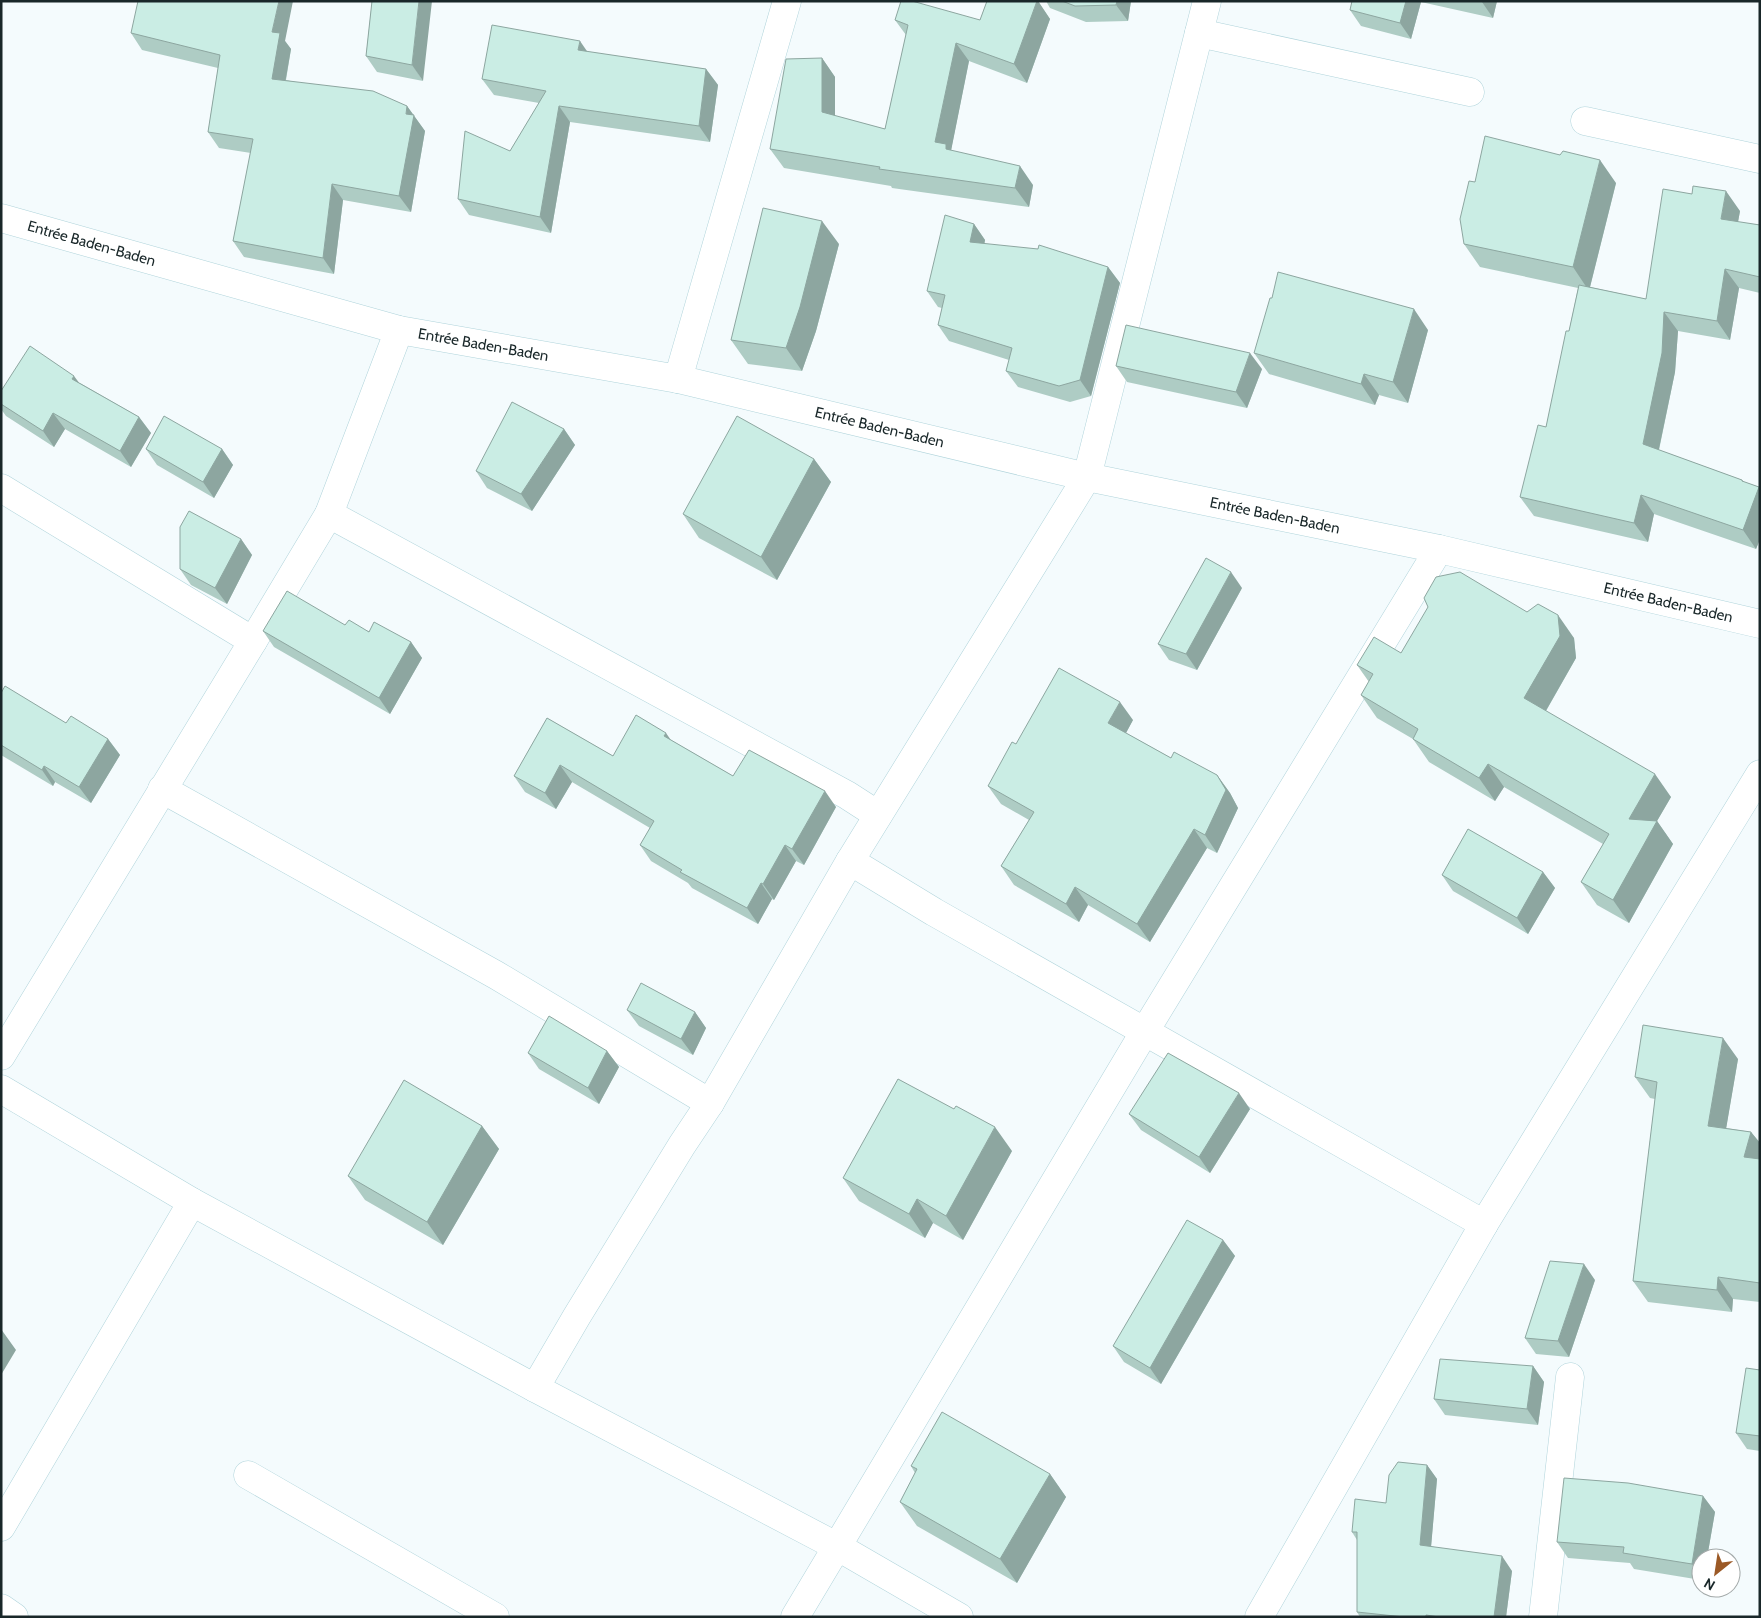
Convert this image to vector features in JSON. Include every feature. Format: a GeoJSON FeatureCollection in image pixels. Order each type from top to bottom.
{"type":"FeatureCollection","features":[{"type":"Feature","properties":{"kind":"street"},"geometry":{"type":"LineString","coordinates":[[678,379],[787,1]]}},
{"type":"Feature","properties":{"kind":"street"},"geometry":{"type":"LineString","coordinates":[[535,1388],[652,1194],[710,1103],[850,860],[1087,477],[1208,1]]}},
{"type":"Feature","properties":{"kind":"street"},"geometry":{"type":"LineString","coordinates":[[1199,33],[1470,92]]}},
{"type":"Feature","properties":{"kind":"street"},"geometry":{"type":"LineString","coordinates":[[1585,122],[1760,160]]}},
{"type":"Feature","properties":{"kind":"street","name":"Entrée Baden-Baden"},"geometry":{"type":"LineString","coordinates":[[1,218],[398,330],[678,379],[1087,477],[1439,549],[1760,624]]}},
{"type":"Feature","properties":{"kind":"street"},"geometry":{"type":"LineString","coordinates":[[1,1056],[329,514],[398,330]]}},
{"type":"Feature","properties":{"kind":"street"},"geometry":{"type":"LineString","coordinates":[[1,488],[253,642]]}},
{"type":"Feature","properties":{"kind":"street"},"geometry":{"type":"LineString","coordinates":[[329,514],[847,795],[878,815]]}},
{"type":"Feature","properties":{"kind":"street"},"geometry":{"type":"LineString","coordinates":[[795,1617],[1145,1031],[1439,549]]}},
{"type":"Feature","properties":{"kind":"street"},"geometry":{"type":"LineString","coordinates":[[1259,1617],[1484,1224],[1760,774]]}},
{"type":"Feature","properties":{"kind":"street"},"geometry":{"type":"LineString","coordinates":[[162,789],[496,975],[710,1103]]}},
{"type":"Feature","properties":{"kind":"street"},"geometry":{"type":"LineString","coordinates":[[850,860],[934,912],[1484,1224]]}},
{"type":"Feature","properties":{"kind":"street"},"geometry":{"type":"LineString","coordinates":[[1,1089],[192,1202],[535,1388],[838,1547],[959,1617]]}},
{"type":"Feature","properties":{"kind":"street"},"geometry":{"type":"LineString","coordinates":[[1,1527],[192,1202]]}},
{"type":"Feature","properties":{"kind":"street"},"geometry":{"type":"LineString","coordinates":[[1543,1617],[1570,1377]]}},
{"type":"Feature","properties":{"kind":"street"},"geometry":{"type":"LineString","coordinates":[[248,1475],[495,1617]]}},
{"type":"Feature","properties":{"kind":"street"},"geometry":{"type":"LineString","coordinates":[[1,1608],[14,1617]]}},
{"type":"Feature","properties":{"kind":"building"},"geometry":{"type":"Polygon","coordinates":[[[138,1],[279,1],[272,32],[280,33],[272,79],[373,91],[407,106],[406,114],[414,115],[399,196],[332,184],[323,258],[233,241],[253,139],[208,132],[220,55],[131,33],[138,1]]]}},
{"type":"Feature","properties":{"kind":"building"},"geometry":{"type":"Polygon","coordinates":[[[372,1],[419,1],[412,65],[366,56],[372,1]]]}},
{"type":"Feature","properties":{"kind":"building"},"geometry":{"type":"Polygon","coordinates":[[[901,1],[912,1],[980,20],[987,1],[1037,1],[1014,64],[956,43],[935,142],[946,144],[946,149],[1020,166],[1015,188],[879,169],[880,167],[770,149],[786,59],[822,58],[822,112],[885,129],[908,25],[895,20],[901,1]]]}},
{"type":"Feature","properties":{"kind":"building"},"geometry":{"type":"Polygon","coordinates":[[[1062,1],[1117,1],[1116,5],[1075,6],[1062,1]]]}},
{"type":"Feature","properties":{"kind":"building"},"geometry":{"type":"Polygon","coordinates":[[[1352,1],[1406,1],[1400,23],[1350,10],[1352,1]]]}},
{"type":"Feature","properties":{"kind":"building"},"geometry":{"type":"Polygon","coordinates":[[[492,25],[580,41],[578,50],[706,69],[699,126],[559,106],[540,217],[458,199],[465,131],[510,151],[546,91],[482,79],[492,25]]]}},
{"type":"Feature","properties":{"kind":"building"},"geometry":{"type":"Polygon","coordinates":[[[1485,136],[1560,155],[1563,151],[1600,160],[1573,267],[1464,244],[1460,219],[1469,181],[1475,182],[1485,136]]]}},
{"type":"Feature","properties":{"kind":"building"},"geometry":{"type":"Polygon","coordinates":[[[1693,186],[1726,191],[1721,219],[1760,225],[1760,277],[1725,269],[1717,321],[1664,312],[1662,353],[1643,444],[1759,487],[1743,530],[1641,495],[1634,523],[1520,497],[1538,425],[1546,427],[1566,331],[1569,331],[1579,285],[1646,299],[1663,189],[1692,194],[1693,186]]]}},
{"type":"Feature","properties":{"kind":"building"},"geometry":{"type":"Polygon","coordinates":[[[763,208],[822,221],[800,307],[786,348],[731,340],[763,208]]]}},
{"type":"Feature","properties":{"kind":"building"},"geometry":{"type":"Polygon","coordinates":[[[945,215],[974,224],[970,242],[1038,249],[1039,245],[1108,267],[1080,380],[1059,386],[1006,371],[1012,348],[938,325],[945,295],[927,291],[945,215]]]}},
{"type":"Feature","properties":{"kind":"building"},"geometry":{"type":"Polygon","coordinates":[[[1278,272],[1414,309],[1393,382],[1364,374],[1361,384],[1254,353],[1270,298],[1272,298],[1278,272]]]}},
{"type":"Feature","properties":{"kind":"building"},"geometry":{"type":"Polygon","coordinates":[[[1126,325],[1250,353],[1236,392],[1116,366],[1126,325]]]}},
{"type":"Feature","properties":{"kind":"building"},"geometry":{"type":"Polygon","coordinates":[[[30,346],[74,376],[72,379],[139,417],[120,451],[53,413],[43,431],[1,404],[1,391],[30,346]]]}},
{"type":"Feature","properties":{"kind":"building"},"geometry":{"type":"Polygon","coordinates":[[[512,402],[564,429],[521,494],[476,471],[512,402]]]}},
{"type":"Feature","properties":{"kind":"building"},"geometry":{"type":"Polygon","coordinates":[[[164,416],[222,449],[203,482],[146,449],[164,416]]]}},
{"type":"Feature","properties":{"kind":"building"},"geometry":{"type":"Polygon","coordinates":[[[737,416],[814,459],[761,557],[683,514],[737,416]]]}},
{"type":"Feature","properties":{"kind":"building"},"geometry":{"type":"Polygon","coordinates":[[[189,511],[241,539],[215,588],[180,569],[180,527],[189,511]]]}},
{"type":"Feature","properties":{"kind":"building"},"geometry":{"type":"Polygon","coordinates":[[[1206,558],[1231,572],[1186,654],[1158,644],[1206,558]]]}},
{"type":"Feature","properties":{"kind":"building"},"geometry":{"type":"Polygon","coordinates":[[[1460,572],[1527,612],[1538,604],[1558,615],[1560,636],[1524,698],[1655,774],[1629,819],[1657,821],[1613,900],[1581,882],[1609,834],[1488,764],[1479,778],[1413,739],[1418,729],[1361,695],[1373,674],[1357,665],[1374,637],[1401,653],[1428,607],[1424,598],[1436,577],[1460,572]]]}},
{"type":"Feature","properties":{"kind":"building"},"geometry":{"type":"Polygon","coordinates":[[[287,591],[345,625],[349,620],[369,632],[374,622],[411,642],[379,698],[263,631],[287,591]]]}},
{"type":"Feature","properties":{"kind":"building"},"geometry":{"type":"Polygon","coordinates":[[[1059,668],[1120,702],[1108,723],[1171,758],[1174,752],[1217,775],[1226,790],[1205,835],[1194,829],[1137,924],[1075,887],[1066,904],[1001,866],[1034,812],[988,786],[1012,742],[1016,744],[1059,668]]]}},
{"type":"Feature","properties":{"kind":"building"},"geometry":{"type":"Polygon","coordinates":[[[5,686],[66,723],[71,716],[108,739],[79,787],[44,766],[42,770],[1,745],[1,693],[5,686]]]}},
{"type":"Feature","properties":{"kind":"building"},"geometry":{"type":"Polygon","coordinates":[[[636,715],[666,733],[664,736],[733,776],[749,750],[825,791],[792,849],[785,845],[747,908],[680,872],[682,870],[640,845],[654,821],[560,765],[545,793],[514,776],[547,718],[613,756],[636,715]]]}},
{"type":"Feature","properties":{"kind":"building"},"geometry":{"type":"Polygon","coordinates":[[[1468,829],[1543,872],[1517,918],[1442,875],[1468,829]]]}},
{"type":"Feature","properties":{"kind":"building"},"geometry":{"type":"Polygon","coordinates":[[[641,983],[695,1012],[681,1039],[627,1010],[641,983]]]}},
{"type":"Feature","properties":{"kind":"building"},"geometry":{"type":"Polygon","coordinates":[[[549,1016],[607,1051],[588,1088],[528,1053],[549,1016]]]}},
{"type":"Feature","properties":{"kind":"building"},"geometry":{"type":"Polygon","coordinates":[[[1643,1025],[1723,1038],[1708,1126],[1751,1132],[1744,1157],[1760,1159],[1760,1283],[1718,1277],[1717,1290],[1633,1281],[1657,1082],[1635,1077],[1643,1025]]]}},
{"type":"Feature","properties":{"kind":"building"},"geometry":{"type":"Polygon","coordinates":[[[1168,1053],[1239,1093],[1199,1157],[1129,1114],[1168,1053]]]}},
{"type":"Feature","properties":{"kind":"building"},"geometry":{"type":"Polygon","coordinates":[[[898,1079],[954,1109],[956,1106],[995,1127],[946,1216],[917,1199],[909,1214],[843,1178],[898,1079]]]}},
{"type":"Feature","properties":{"kind":"building"},"geometry":{"type":"Polygon","coordinates":[[[404,1080],[482,1126],[427,1222],[348,1176],[404,1080]]]}},
{"type":"Feature","properties":{"kind":"building"},"geometry":{"type":"Polygon","coordinates":[[[1187,1220],[1223,1240],[1150,1368],[1113,1346],[1187,1220]]]}},
{"type":"Feature","properties":{"kind":"building"},"geometry":{"type":"Polygon","coordinates":[[[1550,1261],[1584,1264],[1558,1341],[1525,1338],[1550,1261]]]}},
{"type":"Feature","properties":{"kind":"building"},"geometry":{"type":"Polygon","coordinates":[[[1440,1359],[1533,1366],[1527,1409],[1434,1399],[1440,1359]]]}},
{"type":"Feature","properties":{"kind":"building"},"geometry":{"type":"Polygon","coordinates":[[[1746,1368],[1760,1370],[1760,1436],[1736,1433],[1746,1368]]]}},
{"type":"Feature","properties":{"kind":"building"},"geometry":{"type":"Polygon","coordinates":[[[942,1412],[1050,1474],[1000,1559],[900,1502],[917,1469],[911,1466],[942,1412]]]}},
{"type":"Feature","properties":{"kind":"building"},"geometry":{"type":"Polygon","coordinates":[[[1398,1462],[1427,1465],[1420,1545],[1502,1556],[1494,1617],[1439,1617],[1426,1615],[1426,1617],[1404,1617],[1357,1612],[1357,1532],[1352,1532],[1355,1499],[1386,1503],[1389,1475],[1398,1462]]]}},
{"type":"Feature","properties":{"kind":"building"},"geometry":{"type":"Polygon","coordinates":[[[1564,1478],[1628,1483],[1703,1496],[1695,1548],[1691,1548],[1691,1564],[1623,1553],[1624,1547],[1557,1542],[1564,1478]]]}}]}
